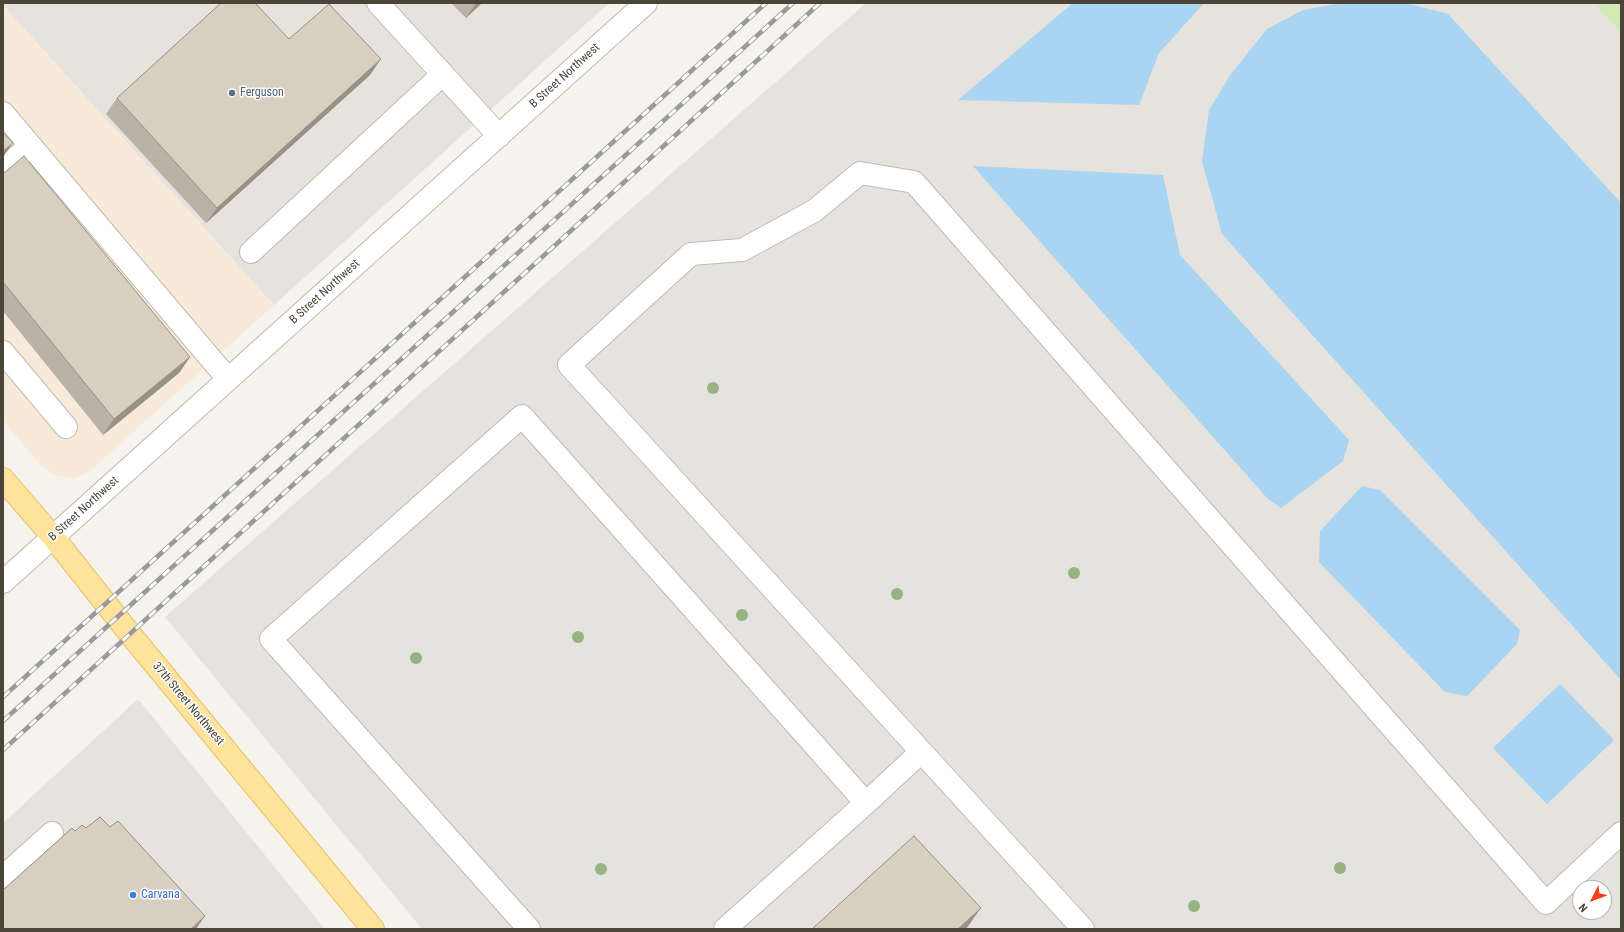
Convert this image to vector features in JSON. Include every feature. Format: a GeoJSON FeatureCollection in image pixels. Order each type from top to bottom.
{"type":"FeatureCollection","features":[{"type":"Feature","properties":{"kind":"main road","name":"37th Street Northwest"},"geometry":{"type":"LineString","coordinates":[[3,479],[53,537],[130,634],[373,929]]}},
{"type":"Feature","properties":{"kind":"street"},"geometry":{"type":"LineString","coordinates":[[378,3],[499,136]]}},
{"type":"Feature","properties":{"kind":"street","name":"B Street Northwest"},"geometry":{"type":"LineString","coordinates":[[3,582],[646,3]]}},
{"type":"Feature","properties":{"kind":"street"},"geometry":{"type":"LineString","coordinates":[[251,252],[443,74]]}},
{"type":"Feature","properties":{"kind":"street"},"geometry":{"type":"LineString","coordinates":[[3,113],[228,379]]}},
{"type":"Feature","properties":{"kind":"street"},"geometry":{"type":"LineString","coordinates":[[3,168],[31,146]]}},
{"type":"Feature","properties":{"kind":"street"},"geometry":{"type":"LineString","coordinates":[[1083,929],[569,365],[692,254],[742,250],[814,211],[860,173],[914,182],[1546,903],[1621,833]]}},
{"type":"Feature","properties":{"kind":"street"},"geometry":{"type":"LineString","coordinates":[[3,352],[66,427]]}},
{"type":"Feature","properties":{"kind":"street"},"geometry":{"type":"LineString","coordinates":[[529,929],[271,639],[522,416],[866,803]]}},
{"type":"Feature","properties":{"kind":"street"},"geometry":{"type":"LineString","coordinates":[[724,929],[921,752]]}},
{"type":"Feature","properties":{"kind":"street"},"geometry":{"type":"LineString","coordinates":[[3,877],[52,833]]}},
{"type":"Feature","properties":{"kind":"shaded area"},"geometry":{"type":"Polygon","coordinates":[[[3,3],[609,3],[274,305],[3,5],[3,3]]]}},
{"type":"Feature","properties":{"kind":"shaded area"},"geometry":{"type":"Polygon","coordinates":[[[866,3],[1594,3],[1621,33],[1621,929],[422,929],[165,617],[866,3]]]}},
{"type":"Feature","properties":{"kind":"shaded area"},"geometry":{"type":"Polygon","coordinates":[[[3,5],[274,305],[89,472],[74,479],[58,476],[42,467],[3,420],[3,5]]]}},
{"type":"Feature","properties":{"kind":"shaded area"},"geometry":{"type":"Polygon","coordinates":[[[860,149],[915,205],[941,181],[1551,855],[1621,788],[1621,929],[1030,929],[905,793],[747,929],[494,929],[247,644],[753,161],[796,208],[860,149]]]}},
{"type":"Feature","properties":{"kind":"shaded area"},"geometry":{"type":"Polygon","coordinates":[[[138,699],[325,929],[3,929],[3,823],[138,699]]]}},
{"type":"Feature","properties":{"kind":"green space"},"geometry":{"type":"Polygon","coordinates":[[[1594,3],[1621,3],[1621,33],[1594,3]]]}},
{"type":"Feature","properties":{"kind":"water"},"geometry":{"type":"Polygon","coordinates":[[[1073,3],[1204,3],[1159,53],[1139,105],[958,100],[1073,3]]]}},
{"type":"Feature","properties":{"kind":"water"},"geometry":{"type":"Polygon","coordinates":[[[1343,3],[1406,3],[1448,14],[1621,203],[1621,680],[1222,234],[1202,161],[1209,110],[1231,74],[1267,29],[1303,10],[1343,3]]]}},
{"type":"Feature","properties":{"kind":"water"},"geometry":{"type":"Polygon","coordinates":[[[973,166],[1163,175],[1180,255],[1349,440],[1343,461],[1281,508],[1268,499],[973,166]]]}},
{"type":"Feature","properties":{"kind":"water"},"geometry":{"type":"Polygon","coordinates":[[[1362,486],[1380,490],[1520,630],[1517,644],[1467,696],[1445,692],[1319,562],[1320,531],[1362,486]]]}},
{"type":"Feature","properties":{"kind":"water"},"geometry":{"type":"Polygon","coordinates":[[[1560,684],[1614,740],[1547,804],[1493,748],[1560,684]]]}},
{"type":"Feature","properties":{"kind":"building"},"geometry":{"type":"Polygon","coordinates":[[[221,3],[255,3],[289,39],[329,4],[381,59],[217,208],[117,98],[221,3]]]}},
{"type":"Feature","properties":{"kind":"building"},"geometry":{"type":"Polygon","coordinates":[[[3,132],[13,143],[3,151],[3,132]]]}},
{"type":"Feature","properties":{"kind":"building"},"geometry":{"type":"Polygon","coordinates":[[[24,156],[190,357],[114,419],[3,282],[3,174],[24,156]]]}},
{"type":"Feature","properties":{"kind":"building"},"geometry":{"type":"Polygon","coordinates":[[[100,817],[110,827],[118,821],[205,916],[191,929],[3,929],[3,890],[72,828],[75,831],[82,825],[86,828],[100,817]]]}},
{"type":"Feature","properties":{"kind":"building"},"geometry":{"type":"Polygon","coordinates":[[[914,836],[981,908],[958,929],[812,929],[914,836]]]}},
{"type":"Feature","properties":{"kind":"railway"},"geometry":{"type":"LineString","coordinates":[[3,697],[766,3]]}},
{"type":"Feature","properties":{"kind":"railway"},"geometry":{"type":"LineString","coordinates":[[3,721],[793,3]]}},
{"type":"Feature","properties":{"kind":"railway"},"geometry":{"type":"LineString","coordinates":[[3,750],[820,3]]}},
{"type":"Feature","properties":{"kind":"place","name":"Ferguson"},"geometry":{"type":"Point","coordinates":[232,93]}},
{"type":"Feature","properties":{"kind":"place","name":"Carvana"},"geometry":{"type":"Point","coordinates":[133,895]}}]}
